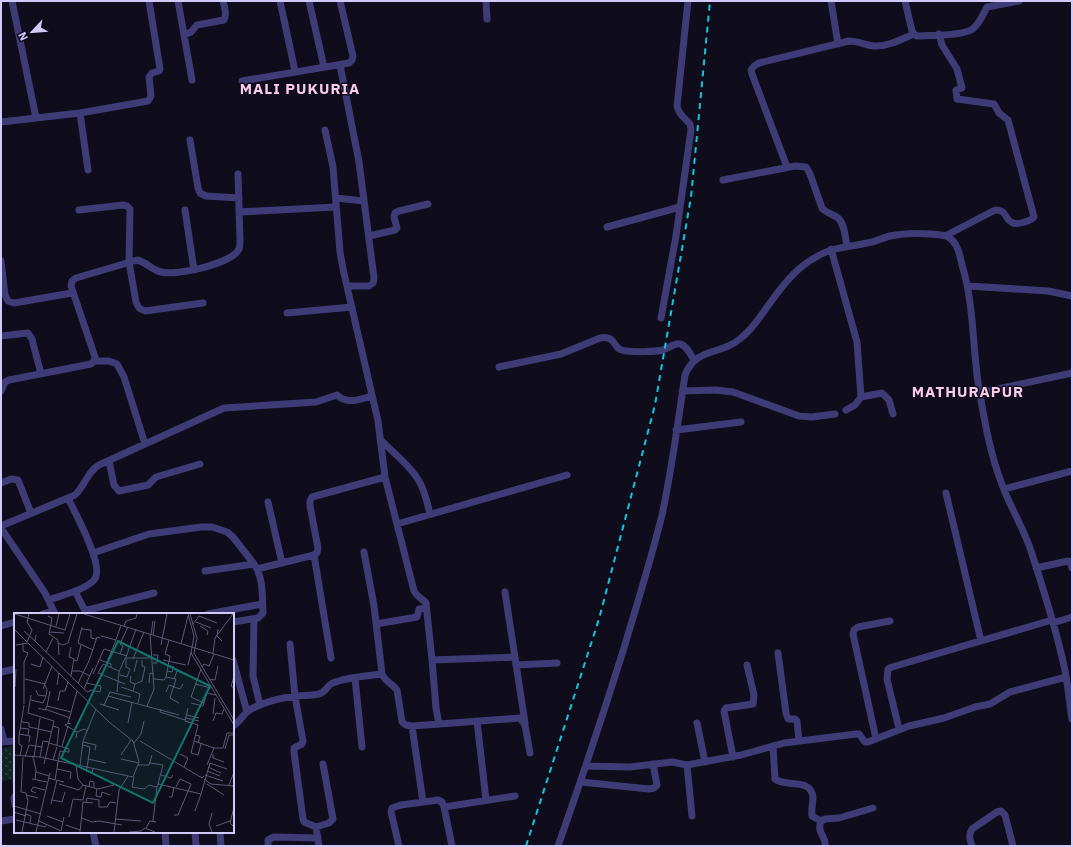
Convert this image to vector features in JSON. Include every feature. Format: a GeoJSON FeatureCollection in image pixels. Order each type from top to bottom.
{"type":"FeatureCollection","features":[{"type":"Feature","properties":{"kind":"street"},"geometry":{"type":"LineString","coordinates":[[12,1],[36,118]]}},
{"type":"Feature","properties":{"kind":"street"},"geometry":{"type":"LineString","coordinates":[[1,122],[80,113],[146,102],[150,99],[149,77],[152,73],[160,70],[149,1]]}},
{"type":"Feature","properties":{"kind":"street"},"geometry":{"type":"LineString","coordinates":[[178,1],[192,80]]}},
{"type":"Feature","properties":{"kind":"street"},"geometry":{"type":"LineString","coordinates":[[184,35],[191,32],[197,25],[224,20],[226,17],[224,1]]}},
{"type":"Feature","properties":{"kind":"street"},"geometry":{"type":"LineString","coordinates":[[280,1],[295,71]]}},
{"type":"Feature","properties":{"kind":"street"},"geometry":{"type":"LineString","coordinates":[[309,1],[324,67]]}},
{"type":"Feature","properties":{"kind":"street"},"geometry":{"type":"LineString","coordinates":[[242,81],[349,63],[353,56],[340,1]]}},
{"type":"Feature","properties":{"kind":"street"},"geometry":{"type":"LineString","coordinates":[[486,1],[487,19]]}},
{"type":"Feature","properties":{"kind":"street"},"geometry":{"type":"LineString","coordinates":[[661,318],[680,207],[691,130],[690,124],[682,118],[677,106],[688,1]]}},
{"type":"Feature","properties":{"kind":"street"},"geometry":{"type":"LineString","coordinates":[[831,1],[838,44]]}},
{"type":"Feature","properties":{"kind":"street"},"geometry":{"type":"LineString","coordinates":[[905,1],[914,34]]}},
{"type":"Feature","properties":{"kind":"street"},"geometry":{"type":"LineString","coordinates":[[787,167],[751,70],[759,63],[854,41],[882,46],[914,34],[917,36],[964,33],[972,30],[978,23],[987,7],[1019,1]]}},
{"type":"Feature","properties":{"kind":"street"},"geometry":{"type":"LineString","coordinates":[[558,846],[581,782],[624,646],[662,514],[682,391],[685,375],[689,365],[702,355],[734,344],[742,338],[749,331],[779,290],[799,268],[820,254],[831,249],[869,243],[901,234],[915,233],[947,235],[995,210],[1000,210],[1014,224],[1032,220],[1034,217],[1008,120],[994,104],[957,99],[956,90],[962,88],[958,69],[942,45],[939,34]]}},
{"type":"Feature","properties":{"kind":"street"},"geometry":{"type":"LineString","coordinates":[[340,65],[359,162],[374,278],[373,283],[369,286],[347,286]]}},
{"type":"Feature","properties":{"kind":"street"},"geometry":{"type":"LineString","coordinates":[[80,113],[88,170]]}},
{"type":"Feature","properties":{"kind":"street"},"geometry":{"type":"LineString","coordinates":[[325,130],[333,167],[340,252],[381,440],[382,465],[414,591],[416,596],[426,603],[436,708],[439,724]]}},
{"type":"Feature","properties":{"kind":"street"},"geometry":{"type":"LineString","coordinates":[[190,140],[200,193],[206,196],[239,198]]}},
{"type":"Feature","properties":{"kind":"street"},"geometry":{"type":"LineString","coordinates":[[723,180],[787,167],[802,166],[808,170],[822,208],[825,212],[837,217],[843,226],[847,246]]}},
{"type":"Feature","properties":{"kind":"street"},"geometry":{"type":"LineString","coordinates":[[94,362],[95,357],[72,293],[72,281],[76,278],[137,260],[144,262],[153,270],[162,273],[172,273],[194,270],[211,265],[234,255],[239,249],[240,240],[238,174]]}},
{"type":"Feature","properties":{"kind":"street"},"geometry":{"type":"LineString","coordinates":[[336,198],[364,201]]}},
{"type":"Feature","properties":{"kind":"street"},"geometry":{"type":"LineString","coordinates":[[369,236],[395,230],[397,228],[394,217],[399,211],[428,204]]}},
{"type":"Feature","properties":{"kind":"street"},"geometry":{"type":"LineString","coordinates":[[79,210],[123,205],[128,206],[130,209],[129,262],[137,307],[140,310],[145,311],[203,303]]}},
{"type":"Feature","properties":{"kind":"street"},"geometry":{"type":"LineString","coordinates":[[239,212],[336,207]]}},
{"type":"Feature","properties":{"kind":"street"},"geometry":{"type":"LineString","coordinates":[[607,227],[680,207]]}},
{"type":"Feature","properties":{"kind":"street"},"geometry":{"type":"LineString","coordinates":[[185,210],[194,270]]}},
{"type":"Feature","properties":{"kind":"street"},"geometry":{"type":"LineString","coordinates":[[947,235],[956,246],[968,286],[972,312],[979,393],[991,447],[1000,480],[1027,541],[1036,568],[1066,677],[1072,719]]}},
{"type":"Feature","properties":{"kind":"street"},"geometry":{"type":"LineString","coordinates":[[831,249],[857,342],[862,397]]}},
{"type":"Feature","properties":{"kind":"street"},"geometry":{"type":"LineString","coordinates":[[1,261],[5,302],[14,303],[72,293]]}},
{"type":"Feature","properties":{"kind":"street"},"geometry":{"type":"LineString","coordinates":[[968,286],[1048,291],[1072,296]]}},
{"type":"Feature","properties":{"kind":"street"},"geometry":{"type":"LineString","coordinates":[[287,313],[352,307]]}},
{"type":"Feature","properties":{"kind":"street"},"geometry":{"type":"LineString","coordinates":[[1,336],[28,333],[32,339],[41,374]]}},
{"type":"Feature","properties":{"kind":"street"},"geometry":{"type":"LineString","coordinates":[[499,367],[562,354],[600,338],[606,337],[610,338],[617,348],[625,351],[659,350],[681,344],[685,346],[694,360]]}},
{"type":"Feature","properties":{"kind":"street"},"geometry":{"type":"LineString","coordinates":[[1,391],[5,382],[9,380],[91,364],[94,362],[108,361],[117,364],[124,377],[145,444]]}},
{"type":"Feature","properties":{"kind":"street"},"geometry":{"type":"LineString","coordinates":[[979,393],[1072,373]]}},
{"type":"Feature","properties":{"kind":"street"},"geometry":{"type":"LineString","coordinates":[[682,391],[716,390],[733,392],[799,416],[835,414]]}},
{"type":"Feature","properties":{"kind":"street"},"geometry":{"type":"LineString","coordinates":[[846,410],[855,405],[862,397],[882,393],[889,400],[893,414]]}},
{"type":"Feature","properties":{"kind":"street"},"geometry":{"type":"LineString","coordinates":[[54,612],[49,600],[1,527],[68,498],[80,490],[93,469],[224,408],[316,402],[337,395],[342,400],[347,401],[354,401],[372,396]]}},
{"type":"Feature","properties":{"kind":"street"},"geometry":{"type":"LineString","coordinates":[[676,430],[741,422]]}},
{"type":"Feature","properties":{"kind":"street"},"geometry":{"type":"LineString","coordinates":[[381,440],[420,482],[426,496],[430,514]]}},
{"type":"Feature","properties":{"kind":"street"},"geometry":{"type":"LineString","coordinates":[[109,461],[114,485],[119,491],[148,485],[156,477],[200,464]]}},
{"type":"Feature","properties":{"kind":"street"},"geometry":{"type":"LineString","coordinates":[[1004,489],[1072,471]]}},
{"type":"Feature","properties":{"kind":"street"},"geometry":{"type":"LineString","coordinates":[[397,524],[567,475]]}},
{"type":"Feature","properties":{"kind":"street"},"geometry":{"type":"LineString","coordinates":[[205,571],[282,563],[314,555],[317,553],[318,548],[310,506],[312,497],[385,477]]}},
{"type":"Feature","properties":{"kind":"street"},"geometry":{"type":"LineString","coordinates":[[1,483],[11,479],[18,480],[31,513]]}},
{"type":"Feature","properties":{"kind":"street"},"geometry":{"type":"LineString","coordinates":[[946,492],[981,642]]}},
{"type":"Feature","properties":{"kind":"street"},"geometry":{"type":"LineString","coordinates":[[49,600],[90,584],[98,574],[93,553],[68,498]]}},
{"type":"Feature","properties":{"kind":"street"},"geometry":{"type":"LineString","coordinates":[[268,502],[282,563]]}},
{"type":"Feature","properties":{"kind":"street"},"geometry":{"type":"LineString","coordinates":[[93,553],[149,534],[201,527],[227,532],[233,537],[256,566],[261,579],[263,613],[261,616],[254,619],[234,622]]}},
{"type":"Feature","properties":{"kind":"street"},"geometry":{"type":"LineString","coordinates":[[364,552],[376,624],[382,674],[387,682],[394,686],[397,690],[402,722],[406,725],[412,726],[520,718],[525,725]]}},
{"type":"Feature","properties":{"kind":"street"},"geometry":{"type":"LineString","coordinates":[[314,555],[331,658]]}},
{"type":"Feature","properties":{"kind":"street"},"geometry":{"type":"LineString","coordinates":[[1036,568],[1068,561],[1070,562],[1072,568]]}},
{"type":"Feature","properties":{"kind":"street"},"geometry":{"type":"LineString","coordinates":[[75,591],[85,612],[154,593]]}},
{"type":"Feature","properties":{"kind":"street"},"geometry":{"type":"LineString","coordinates":[[505,592],[530,753]]}},
{"type":"Feature","properties":{"kind":"street"},"geometry":{"type":"LineString","coordinates":[[213,613],[262,604]]}},
{"type":"Feature","properties":{"kind":"street"},"geometry":{"type":"LineString","coordinates":[[376,624],[417,617],[419,609],[426,608]]}},
{"type":"Feature","properties":{"kind":"street"},"geometry":{"type":"LineString","coordinates":[[899,729],[887,679],[888,669],[892,666],[1072,617]]}},
{"type":"Feature","properties":{"kind":"street"},"geometry":{"type":"LineString","coordinates":[[254,619],[253,676],[260,705]]}},
{"type":"Feature","properties":{"kind":"street"},"geometry":{"type":"LineString","coordinates":[[876,739],[854,630],[858,627],[890,621]]}},
{"type":"Feature","properties":{"kind":"street"},"geometry":{"type":"LineString","coordinates":[[1,626],[14,622]]}},
{"type":"Feature","properties":{"kind":"street"},"geometry":{"type":"LineString","coordinates":[[290,644],[295,696],[303,740],[302,744],[294,748],[303,819],[304,822],[316,827],[329,823],[333,819],[324,764]]}},
{"type":"Feature","properties":{"kind":"street"},"geometry":{"type":"LineString","coordinates":[[778,653],[786,713],[788,719],[795,719],[797,721],[799,741]]}},
{"type":"Feature","properties":{"kind":"street"},"geometry":{"type":"LineString","coordinates":[[432,660],[557,663]]}},
{"type":"Feature","properties":{"kind":"street"},"geometry":{"type":"LineString","coordinates":[[234,664],[247,712]]}},
{"type":"Feature","properties":{"kind":"street"},"geometry":{"type":"LineString","coordinates":[[733,757],[724,711],[726,708],[753,704],[754,695],[747,664]]}},
{"type":"Feature","properties":{"kind":"street"},"geometry":{"type":"LineString","coordinates":[[1,672],[14,669]]}},
{"type":"Feature","properties":{"kind":"street"},"geometry":{"type":"LineString","coordinates":[[234,725],[239,722],[247,712],[260,705],[295,696],[322,693],[333,683],[382,674]]}},
{"type":"Feature","properties":{"kind":"street"},"geometry":{"type":"LineString","coordinates":[[586,766],[630,767],[672,762],[687,765],[733,757],[773,746],[799,741],[856,734],[861,735],[865,742],[899,729],[944,718],[975,707],[990,704],[1010,692],[1066,677]]}},
{"type":"Feature","properties":{"kind":"street"},"geometry":{"type":"LineString","coordinates":[[355,678],[362,747]]}},
{"type":"Feature","properties":{"kind":"street"},"geometry":{"type":"LineString","coordinates":[[477,721],[486,800]]}},
{"type":"Feature","properties":{"kind":"street"},"geometry":{"type":"LineString","coordinates":[[697,723],[705,762]]}},
{"type":"Feature","properties":{"kind":"street"},"geometry":{"type":"LineString","coordinates":[[412,726],[424,802]]}},
{"type":"Feature","properties":{"kind":"street"},"geometry":{"type":"LineString","coordinates":[[1,729],[3,742],[14,741]]}},
{"type":"Feature","properties":{"kind":"street"},"geometry":{"type":"LineString","coordinates":[[773,746],[775,779],[779,782],[802,784],[809,788],[813,798],[812,816],[822,821]]}},
{"type":"Feature","properties":{"kind":"street"},"geometry":{"type":"LineString","coordinates":[[581,782],[649,789],[654,788],[657,785],[653,764]]}},
{"type":"Feature","properties":{"kind":"street"},"geometry":{"type":"LineString","coordinates":[[687,765],[692,816]]}},
{"type":"Feature","properties":{"kind":"street"},"geometry":{"type":"LineString","coordinates":[[444,807],[515,796]]}},
{"type":"Feature","properties":{"kind":"street"},"geometry":{"type":"LineString","coordinates":[[399,846],[391,812],[392,808],[396,805],[438,800],[442,802],[444,807],[452,846]]}},
{"type":"Feature","properties":{"kind":"street"},"geometry":{"type":"LineString","coordinates":[[825,846],[825,841],[820,830],[822,821],[825,819],[840,818],[873,808]]}},
{"type":"Feature","properties":{"kind":"street"},"geometry":{"type":"LineString","coordinates":[[972,846],[969,838],[972,829],[997,812],[1001,812],[1004,815],[1013,846]]}},
{"type":"Feature","properties":{"kind":"street"},"geometry":{"type":"LineString","coordinates":[[1,821],[14,819]]}},
{"type":"Feature","properties":{"kind":"street"},"geometry":{"type":"LineString","coordinates":[[316,827],[319,846]]}},
{"type":"Feature","properties":{"kind":"street"},"geometry":{"type":"LineString","coordinates":[[93,833],[96,846]]}},
{"type":"Feature","properties":{"kind":"street"},"geometry":{"type":"LineString","coordinates":[[165,833],[166,846]]}},
{"type":"Feature","properties":{"kind":"street"},"geometry":{"type":"LineString","coordinates":[[195,833],[196,846]]}},
{"type":"Feature","properties":{"kind":"street"},"geometry":{"type":"LineString","coordinates":[[220,833],[221,846]]}},
{"type":"Feature","properties":{"kind":"street"},"geometry":{"type":"LineString","coordinates":[[268,846],[268,840],[274,837],[318,838]]}},
{"type":"Feature","properties":{"kind":"green space"},"geometry":{"type":"Polygon","coordinates":[[[14,746],[14,787],[11,779],[1,782],[1,748],[14,746]]]}},
{"type":"Feature","properties":{"kind":"railway"},"geometry":{"type":"LineString","coordinates":[[526,846],[599,619],[655,405],[691,197],[710,1]]}},
{"type":"Feature","properties":{"kind":"district","name":"MALI PUKURIA"},"geometry":{"type":"Point","coordinates":[300,89]}},
{"type":"Feature","properties":{"kind":"district","name":"MATHURAPUR"},"geometry":{"type":"Point","coordinates":[968,392]}}]}
